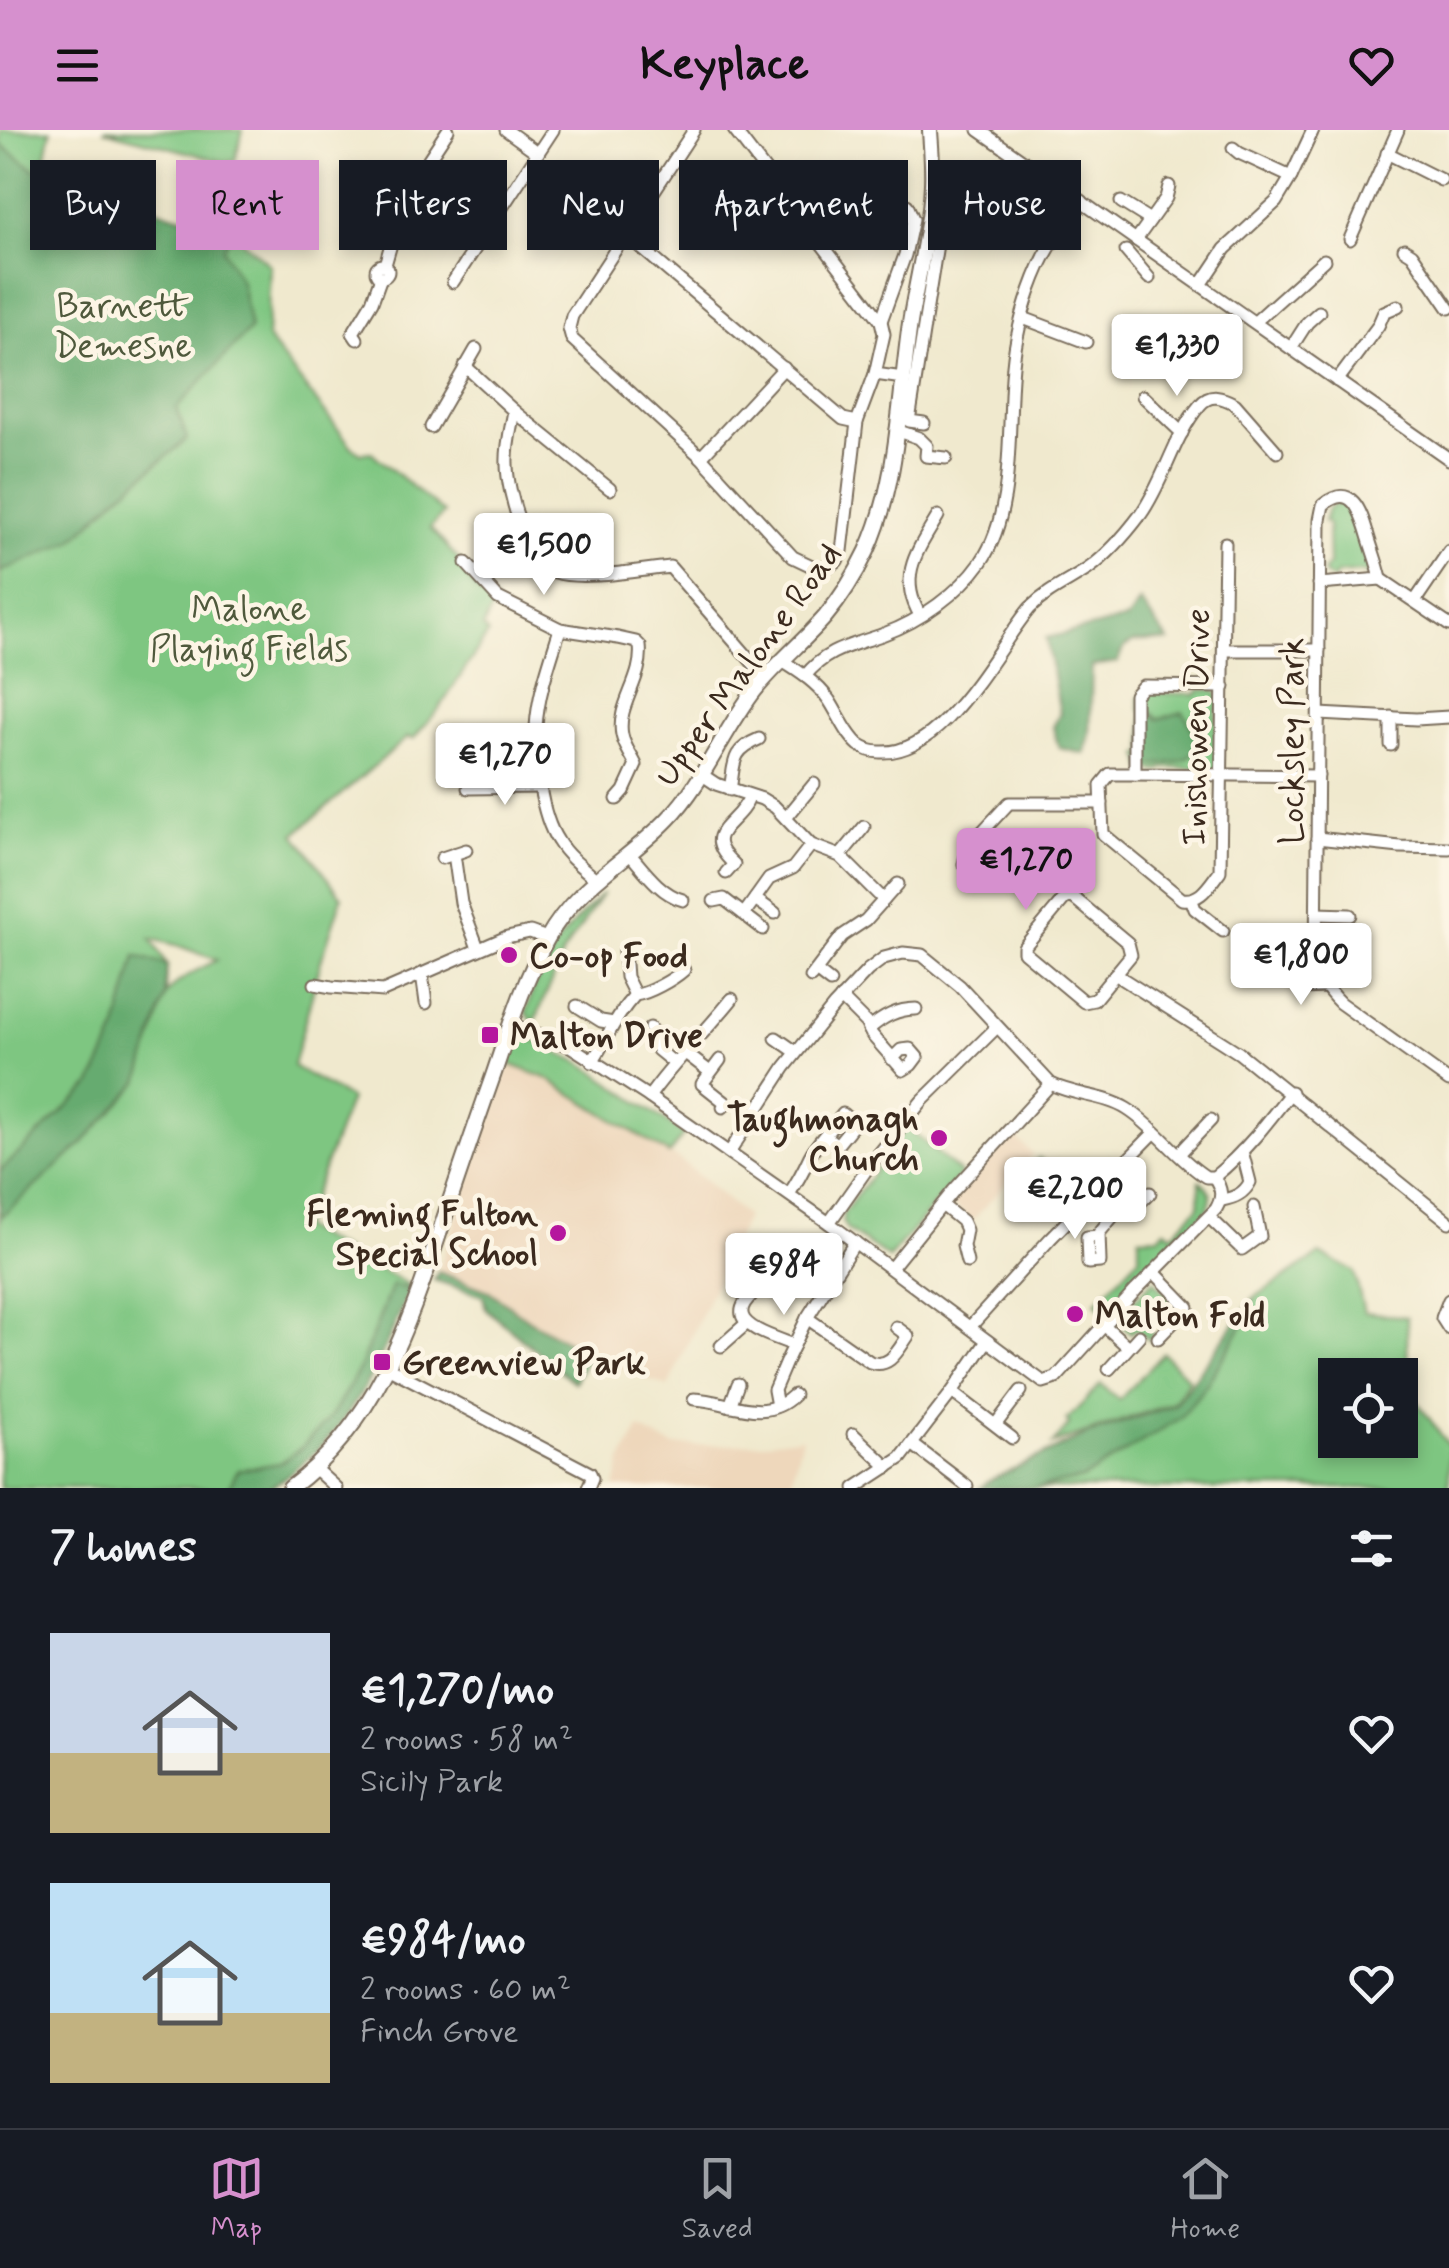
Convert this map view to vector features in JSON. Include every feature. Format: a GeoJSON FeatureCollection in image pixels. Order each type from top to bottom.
{"type":"FeatureCollection","features":[{"type":"Feature","properties":{"kind":"main road","name":"Upper Malone Road"},"geometry":{"type":"LineString","coordinates":[[930,130],[931,160]]}},
{"type":"Feature","properties":{"kind":"main road","name":"Upper Malone Road"},"geometry":{"type":"LineString","coordinates":[[290,1488],[314,1468],[355,1421],[389,1368],[425,1277],[541,941],[596,880],[670,818],[740,712],[766,678],[827,615],[867,551],[882,509],[910,320],[929,250]]}},
{"type":"Feature","properties":{"kind":"street"},"geometry":{"type":"LineString","coordinates":[[357,339],[352,334],[372,302],[405,195],[448,130]]}},
{"type":"Feature","properties":{"kind":"street"},"geometry":{"type":"LineString","coordinates":[[506,130],[538,153]]}},
{"type":"Feature","properties":{"kind":"street"},"geometry":{"type":"LineString","coordinates":[[454,282],[553,130]]}},
{"type":"Feature","properties":{"kind":"street"},"geometry":{"type":"LineString","coordinates":[[659,184],[694,130]]}},
{"type":"Feature","properties":{"kind":"street"},"geometry":{"type":"LineString","coordinates":[[615,250],[572,316],[572,340],[701,457],[793,557],[814,567],[827,567],[837,561],[842,551],[857,422],[875,374],[884,334],[881,320],[734,130]]}},
{"type":"Feature","properties":{"kind":"street"},"geometry":{"type":"LineString","coordinates":[[980,130],[1449,460]]}},
{"type":"Feature","properties":{"kind":"street"},"geometry":{"type":"LineString","coordinates":[[1201,284],[1226,250],[1276,202],[1313,130]]}},
{"type":"Feature","properties":{"kind":"street"},"geometry":{"type":"LineString","coordinates":[[1350,239],[1398,130]]}},
{"type":"Feature","properties":{"kind":"street"},"geometry":{"type":"LineString","coordinates":[[1233,148],[1291,177]]}},
{"type":"Feature","properties":{"kind":"street"},"geometry":{"type":"LineString","coordinates":[[1387,153],[1441,180]]}},
{"type":"Feature","properties":{"kind":"street"},"geometry":{"type":"LineString","coordinates":[[1149,278],[1130,256],[1166,198],[1169,186]]}},
{"type":"Feature","properties":{"kind":"street"},"geometry":{"type":"LineString","coordinates":[[805,676],[838,649],[884,634],[920,615],[963,583],[981,562],[996,532],[1008,462],[1014,360],[1023,318],[1050,246],[1082,201]]}},
{"type":"Feature","properties":{"kind":"street"},"geometry":{"type":"LineString","coordinates":[[1120,202],[1150,220]]}},
{"type":"Feature","properties":{"kind":"street"},"geometry":{"type":"LineString","coordinates":[[908,207],[913,219],[908,242]]}},
{"type":"Feature","properties":{"kind":"street"},"geometry":{"type":"LineString","coordinates":[[645,250],[843,419],[857,422]]}},
{"type":"Feature","properties":{"kind":"street"},"geometry":{"type":"LineString","coordinates":[[881,320],[906,250]]}},
{"type":"Feature","properties":{"kind":"street","name":"Upper Malone Road"},"geometry":{"type":"LineString","coordinates":[[924,423],[908,421],[930,250]]}},
{"type":"Feature","properties":{"kind":"street"},"geometry":{"type":"LineString","coordinates":[[1404,250],[1412,254],[1449,308]]}},
{"type":"Feature","properties":{"kind":"street"},"geometry":{"type":"LineString","coordinates":[[1255,322],[1324,260]]}},
{"type":"Feature","properties":{"kind":"street"},"geometry":{"type":"LineString","coordinates":[[1337,380],[1378,326],[1384,312],[1398,306]]}},
{"type":"Feature","properties":{"kind":"street"},"geometry":{"type":"LineString","coordinates":[[1291,348],[1300,331],[1319,312]]}},
{"type":"Feature","properties":{"kind":"street"},"geometry":{"type":"LineString","coordinates":[[1023,318],[1086,342]]}},
{"type":"Feature","properties":{"kind":"street"},"geometry":{"type":"LineString","coordinates":[[431,427],[476,349]]}},
{"type":"Feature","properties":{"kind":"street"},"geometry":{"type":"LineString","coordinates":[[465,366],[610,489]]}},
{"type":"Feature","properties":{"kind":"street"},"geometry":{"type":"LineString","coordinates":[[701,457],[784,368]]}},
{"type":"Feature","properties":{"kind":"street"},"geometry":{"type":"LineString","coordinates":[[875,374],[903,378]]}},
{"type":"Feature","properties":{"kind":"street"},"geometry":{"type":"LineString","coordinates":[[1143,396],[1182,433]]}},
{"type":"Feature","properties":{"kind":"street"},"geometry":{"type":"LineString","coordinates":[[782,662],[820,689],[851,736],[866,750],[898,751],[916,743],[955,712],[1041,597],[1085,571],[1114,547],[1152,496],[1182,433],[1204,402],[1213,397],[1234,404],[1277,452]]}},
{"type":"Feature","properties":{"kind":"street"},"geometry":{"type":"LineString","coordinates":[[514,411],[508,446],[509,484],[520,523],[549,571],[589,574],[670,567],[766,678]]}},
{"type":"Feature","properties":{"kind":"street"},"geometry":{"type":"LineString","coordinates":[[896,430],[919,438],[927,446],[926,456],[946,458]]}},
{"type":"Feature","properties":{"kind":"street","name":"Locksley Park"},"geometry":{"type":"LineString","coordinates":[[1325,987],[1316,960],[1319,568],[1323,505],[1339,496],[1360,509],[1381,579]]}},
{"type":"Feature","properties":{"kind":"street"},"geometry":{"type":"LineString","coordinates":[[920,615],[910,590],[912,561],[938,516]]}},
{"type":"Feature","properties":{"kind":"street","name":"Inishowen Drive"},"geometry":{"type":"LineString","coordinates":[[1135,774],[1110,774],[1101,785],[1103,834],[1182,899],[1199,897],[1220,871],[1225,542]]}},
{"type":"Feature","properties":{"kind":"street"},"geometry":{"type":"LineString","coordinates":[[1415,601],[1449,551]]}},
{"type":"Feature","properties":{"kind":"street"},"geometry":{"type":"LineString","coordinates":[[466,563],[498,598],[560,629],[636,642],[641,651],[639,673],[624,709],[622,725],[624,742],[636,766],[617,799]]}},
{"type":"Feature","properties":{"kind":"street"},"geometry":{"type":"LineString","coordinates":[[1320,584],[1381,579],[1449,625]]}},
{"type":"Feature","properties":{"kind":"street"},"geometry":{"type":"LineString","coordinates":[[560,629],[536,727],[540,787],[552,832],[596,880]]}},
{"type":"Feature","properties":{"kind":"street"},"geometry":{"type":"LineString","coordinates":[[1225,650],[1319,650]]}},
{"type":"Feature","properties":{"kind":"street"},"geometry":{"type":"LineString","coordinates":[[1224,686],[1143,686],[1135,695],[1135,774],[1318,776]]}},
{"type":"Feature","properties":{"kind":"street"},"geometry":{"type":"LineString","coordinates":[[1319,714],[1449,716]]}},
{"type":"Feature","properties":{"kind":"street"},"geometry":{"type":"LineString","coordinates":[[1390,745],[1392,718]]}},
{"type":"Feature","properties":{"kind":"street"},"geometry":{"type":"LineString","coordinates":[[730,790],[736,755],[760,738]]}},
{"type":"Feature","properties":{"kind":"street"},"geometry":{"type":"LineString","coordinates":[[701,774],[730,790],[762,799],[811,844],[840,856],[884,900]]}},
{"type":"Feature","properties":{"kind":"street"},"geometry":{"type":"LineString","coordinates":[[468,788],[540,787]]}},
{"type":"Feature","properties":{"kind":"street"},"geometry":{"type":"LineString","coordinates":[[786,818],[814,789]]}},
{"type":"Feature","properties":{"kind":"street"},"geometry":{"type":"LineString","coordinates":[[726,874],[734,864],[721,852],[723,828],[739,816],[750,796]]}},
{"type":"Feature","properties":{"kind":"street"},"geometry":{"type":"LineString","coordinates":[[964,864],[968,848],[1009,803],[1102,803]]}},
{"type":"Feature","properties":{"kind":"street"},"geometry":{"type":"LineString","coordinates":[[840,856],[864,831]]}},
{"type":"Feature","properties":{"kind":"street"},"geometry":{"type":"LineString","coordinates":[[1317,838],[1449,848]]}},
{"type":"Feature","properties":{"kind":"street"},"geometry":{"type":"LineString","coordinates":[[744,914],[769,879],[793,868],[811,844]]}},
{"type":"Feature","properties":{"kind":"street"},"geometry":{"type":"LineString","coordinates":[[629,852],[650,877],[674,898],[683,900]]}},
{"type":"Feature","properties":{"kind":"street"},"geometry":{"type":"LineString","coordinates":[[454,854],[461,903],[478,948]]}},
{"type":"Feature","properties":{"kind":"street"},"geometry":{"type":"LineString","coordinates":[[830,982],[814,974],[838,932],[866,920],[898,884]]}},
{"type":"Feature","properties":{"kind":"street"},"geometry":{"type":"LineString","coordinates":[[1064,898],[1074,898],[1128,943],[1131,954],[1115,974],[1094,1000],[1084,1002],[1027,956],[1024,947],[1064,898]]}},
{"type":"Feature","properties":{"kind":"street"},"geometry":{"type":"LineString","coordinates":[[755,899],[776,912]]}},
{"type":"Feature","properties":{"kind":"street"},"geometry":{"type":"LineString","coordinates":[[714,901],[724,900],[763,928]]}},
{"type":"Feature","properties":{"kind":"street","name":"Inishowen Drive"},"geometry":{"type":"LineString","coordinates":[[1192,900],[1195,909],[1223,931]]}},
{"type":"Feature","properties":{"kind":"street"},"geometry":{"type":"LineString","coordinates":[[1316,914],[1350,915]]}},
{"type":"Feature","properties":{"kind":"street"},"geometry":{"type":"LineString","coordinates":[[315,984],[383,991],[523,932],[541,941]]}},
{"type":"Feature","properties":{"kind":"street"},"geometry":{"type":"LineString","coordinates":[[624,952],[626,977],[635,995]]}},
{"type":"Feature","properties":{"kind":"street"},"geometry":{"type":"LineString","coordinates":[[729,1152],[796,1052],[841,998],[884,958],[903,953],[922,956],[960,986],[1051,1084],[1128,1110],[1206,1177],[1214,1177],[1242,1150],[1291,1092]]}},
{"type":"Feature","properties":{"kind":"street"},"geometry":{"type":"LineString","coordinates":[[635,995],[641,996],[684,970]]}},
{"type":"Feature","properties":{"kind":"street"},"geometry":{"type":"LineString","coordinates":[[1276,974],[1280,971],[1302,988],[1325,987],[1449,1081]]}},
{"type":"Feature","properties":{"kind":"street"},"geometry":{"type":"LineString","coordinates":[[422,974],[426,1003]]}},
{"type":"Feature","properties":{"kind":"street"},"geometry":{"type":"LineString","coordinates":[[1115,974],[1240,1054],[1449,1222]]}},
{"type":"Feature","properties":{"kind":"street"},"geometry":{"type":"LineString","coordinates":[[592,1062],[635,995]]}},
{"type":"Feature","properties":{"kind":"street"},"geometry":{"type":"LineString","coordinates":[[841,998],[892,1058]]}},
{"type":"Feature","properties":{"kind":"street"},"geometry":{"type":"LineString","coordinates":[[649,1097],[732,999]]}},
{"type":"Feature","properties":{"kind":"street"},"geometry":{"type":"LineString","coordinates":[[578,1006],[601,1021],[614,1024]]}},
{"type":"Feature","properties":{"kind":"street"},"geometry":{"type":"LineString","coordinates":[[869,1028],[889,1014],[916,1010]]}},
{"type":"Feature","properties":{"kind":"street"},"geometry":{"type":"LineString","coordinates":[[510,1024],[570,1046],[649,1097],[790,1194],[1044,1382],[1051,1381],[1105,1326],[1222,1200],[1242,1193],[1250,1182],[1242,1150]]}},
{"type":"Feature","properties":{"kind":"street"},"geometry":{"type":"LineString","coordinates":[[829,1223],[922,1101],[997,1026]]}},
{"type":"Feature","properties":{"kind":"street"},"geometry":{"type":"LineString","coordinates":[[650,1028],[658,1050],[674,1063]]}},
{"type":"Feature","properties":{"kind":"street"},"geometry":{"type":"LineString","coordinates":[[776,1038],[796,1052]]}},
{"type":"Feature","properties":{"kind":"street"},"geometry":{"type":"LineString","coordinates":[[684,1052],[710,1072]]}},
{"type":"Feature","properties":{"kind":"street"},"geometry":{"type":"LineString","coordinates":[[720,1060],[702,1084],[726,1103],[723,1107]]}},
{"type":"Feature","properties":{"kind":"street"},"geometry":{"type":"LineString","coordinates":[[890,1268],[1051,1084]]}},
{"type":"Feature","properties":{"kind":"street"},"geometry":{"type":"LineString","coordinates":[[1178,1154],[1211,1120]]}},
{"type":"Feature","properties":{"kind":"street"},"geometry":{"type":"LineString","coordinates":[[970,1327],[1154,1133]]}},
{"type":"Feature","properties":{"kind":"street"},"geometry":{"type":"LineString","coordinates":[[790,1194],[825,1136]]}},
{"type":"Feature","properties":{"kind":"street"},"geometry":{"type":"LineString","coordinates":[[1214,1177],[1222,1200]]}},
{"type":"Feature","properties":{"kind":"street"},"geometry":{"type":"LineString","coordinates":[[1096,1190],[1118,1210],[1136,1207],[1150,1193]]}},
{"type":"Feature","properties":{"kind":"street"},"geometry":{"type":"LineString","coordinates":[[942,1205],[962,1221],[966,1230],[966,1262]]}},
{"type":"Feature","properties":{"kind":"street"},"geometry":{"type":"LineString","coordinates":[[1208,1217],[1242,1249],[1260,1236],[1254,1207]]}},
{"type":"Feature","properties":{"kind":"street"},"geometry":{"type":"LineString","coordinates":[[1099,1236],[1118,1210]]}},
{"type":"Feature","properties":{"kind":"street"},"geometry":{"type":"LineString","coordinates":[[777,1406],[774,1390],[794,1344],[855,1242]]}},
{"type":"Feature","properties":{"kind":"street"},"geometry":{"type":"LineString","coordinates":[[1154,1272],[1188,1307],[1158,1332]]}},
{"type":"Feature","properties":{"kind":"street"},"geometry":{"type":"LineString","coordinates":[[772,1280],[754,1291],[744,1305],[743,1318],[760,1332],[794,1344]]}},
{"type":"Feature","properties":{"kind":"street"},"geometry":{"type":"LineString","coordinates":[[1449,1300],[1442,1318],[1449,1329]]}},
{"type":"Feature","properties":{"kind":"street"},"geometry":{"type":"LineString","coordinates":[[807,1318],[877,1364],[888,1362],[908,1336],[896,1328]]}},
{"type":"Feature","properties":{"kind":"street"},"geometry":{"type":"LineString","coordinates":[[721,1346],[746,1324]]}},
{"type":"Feature","properties":{"kind":"street"},"geometry":{"type":"LineString","coordinates":[[1105,1326],[1128,1347]]}},
{"type":"Feature","properties":{"kind":"street"},"geometry":{"type":"LineString","coordinates":[[1109,1369],[1138,1336]]}},
{"type":"Feature","properties":{"kind":"street"},"geometry":{"type":"LineString","coordinates":[[855,1488],[902,1458],[987,1341]]}},
{"type":"Feature","properties":{"kind":"street"},"geometry":{"type":"LineString","coordinates":[[389,1368],[590,1474],[588,1488]]}},
{"type":"Feature","properties":{"kind":"street"},"geometry":{"type":"LineString","coordinates":[[730,1406],[738,1384]]}},
{"type":"Feature","properties":{"kind":"street"},"geometry":{"type":"LineString","coordinates":[[996,1424],[1022,1391]]}},
{"type":"Feature","properties":{"kind":"street"},"geometry":{"type":"LineString","coordinates":[[952,1392],[1012,1438]]}},
{"type":"Feature","properties":{"kind":"street"},"geometry":{"type":"LineString","coordinates":[[694,1398],[746,1411],[777,1406],[794,1395]]}},
{"type":"Feature","properties":{"kind":"street"},"geometry":{"type":"LineString","coordinates":[[853,1434],[888,1467]]}},
{"type":"Feature","properties":{"kind":"street"},"geometry":{"type":"LineString","coordinates":[[912,1444],[967,1486]]}},
{"type":"Feature","properties":{"kind":"street"},"geometry":{"type":"LineString","coordinates":[[314,1468],[336,1488]]}},
{"type":"Feature","properties":{"kind":"shaded area","name":"Fleming Fulton Special School"},"geometry":{"type":"Polygon","coordinates":[[[509,1064],[546,1078],[679,1159],[745,1215],[668,1387],[598,1359],[529,1320],[489,1291],[438,1272],[509,1064]]]}},
{"type":"Feature","properties":{"kind":"shaded area"},"geometry":{"type":"Polygon","coordinates":[[[1013,1135],[1033,1154],[972,1221],[950,1203],[1013,1135]]]}},
{"type":"Feature","properties":{"kind":"shaded area"},"geometry":{"type":"Polygon","coordinates":[[[639,1428],[673,1446],[761,1443],[802,1437],[790,1488],[615,1488],[621,1462],[639,1428]]]}},
{"type":"Feature","properties":{"kind":"green space","name":"Malone Playing Fields"},"geometry":{"type":"Polygon","coordinates":[[[0,130],[51,130],[45,160],[30,160],[30,250],[156,250],[156,209],[176,215],[176,250],[253,250],[270,265],[267,338],[352,447],[361,453],[371,452],[444,513],[430,528],[496,601],[483,627],[488,634],[439,709],[413,739],[408,737],[295,834],[342,897],[293,1066],[350,1099],[301,1228],[409,1285],[322,1441],[253,1488],[0,1488],[0,130]],[[151,939],[167,965],[166,995],[183,979],[217,960],[151,939]]]}},
{"type":"Feature","properties":{"kind":"green space"},"geometry":{"type":"Polygon","coordinates":[[[103,130],[243,130],[235,160],[217,160],[103,130]]]}},
{"type":"Feature","properties":{"kind":"green space","name":"Barnett Demesne"},"geometry":{"type":"Polygon","coordinates":[[[0,144],[30,166],[30,250],[156,250],[156,209],[176,215],[176,250],[224,250],[241,282],[250,329],[177,408],[187,439],[73,540],[0,572],[0,144]]]}},
{"type":"Feature","properties":{"kind":"green space"},"geometry":{"type":"Polygon","coordinates":[[[1341,501],[1359,516],[1354,523],[1374,574],[1337,574],[1333,580],[1324,574],[1329,565],[1328,524],[1324,521],[1328,508],[1341,501]]]}},
{"type":"Feature","properties":{"kind":"green space"},"geometry":{"type":"Polygon","coordinates":[[[1140,602],[1169,641],[1131,643],[1118,662],[1092,666],[1090,734],[1085,754],[1059,748],[1053,727],[1060,713],[1046,638],[1128,619],[1140,602]]]}},
{"type":"Feature","properties":{"kind":"green space"},"geometry":{"type":"Polygon","coordinates":[[[1147,690],[1218,693],[1217,770],[1143,769],[1143,711],[1139,698],[1147,690]]]}},
{"type":"Feature","properties":{"kind":"green space"},"geometry":{"type":"Polygon","coordinates":[[[1151,712],[1158,719],[1183,712],[1196,740],[1188,757],[1146,766],[1146,715],[1151,712]]]}},
{"type":"Feature","properties":{"kind":"green space"},"geometry":{"type":"Polygon","coordinates":[[[603,893],[563,953],[534,1024],[526,1012],[545,962],[567,931],[603,893]]]}},
{"type":"Feature","properties":{"kind":"green space"},"geometry":{"type":"Polygon","coordinates":[[[136,956],[167,965],[165,997],[139,1082],[80,1146],[0,1218],[0,1171],[92,1084],[117,1029],[136,956]]]}},
{"type":"Feature","properties":{"kind":"green space"},"geometry":{"type":"Polygon","coordinates":[[[526,1036],[585,1065],[684,1134],[669,1154],[546,1078],[509,1064],[516,1044],[526,1036]]]}},
{"type":"Feature","properties":{"kind":"green space"},"geometry":{"type":"Polygon","coordinates":[[[907,1127],[961,1174],[889,1258],[847,1230],[843,1214],[907,1127]]]}},
{"type":"Feature","properties":{"kind":"green space"},"geometry":{"type":"Polygon","coordinates":[[[1039,1158],[1075,1193],[1057,1211],[1021,1176],[1039,1158]]]}},
{"type":"Feature","properties":{"kind":"green space"},"geometry":{"type":"Polygon","coordinates":[[[1200,1181],[1210,1193],[1208,1208],[1106,1313],[1096,1302],[1139,1257],[1139,1237],[1159,1236],[1165,1229],[1172,1234],[1199,1206],[1200,1181]]]}},
{"type":"Feature","properties":{"kind":"green space"},"geometry":{"type":"Polygon","coordinates":[[[1320,1254],[1354,1271],[1364,1312],[1407,1317],[1408,1358],[1318,1358],[1318,1458],[1418,1458],[1418,1403],[1449,1446],[1449,1488],[980,1488],[1088,1434],[1174,1405],[1254,1298],[1320,1254]]]}},
{"type":"Feature","properties":{"kind":"green space"},"geometry":{"type":"Polygon","coordinates":[[[438,1272],[489,1291],[529,1320],[589,1354],[574,1382],[486,1309],[483,1296],[434,1280],[438,1272]]]}},
{"type":"Feature","properties":{"kind":"green space"},"geometry":{"type":"Polygon","coordinates":[[[1154,1280],[1180,1308],[1165,1324],[1153,1317],[1146,1324],[1153,1334],[1149,1340],[1136,1329],[1131,1333],[1116,1319],[1154,1280]]]}},
{"type":"Feature","properties":{"kind":"green space"},"geometry":{"type":"Polygon","coordinates":[[[392,1285],[410,1289],[364,1389],[333,1433],[274,1485],[228,1488],[238,1470],[280,1463],[300,1449],[331,1416],[359,1370],[392,1285]]]}},
{"type":"Feature","properties":{"kind":"green space"},"geometry":{"type":"Polygon","coordinates":[[[1254,1298],[1248,1317],[1207,1384],[1180,1418],[1082,1479],[1035,1488],[980,1488],[1088,1434],[1174,1405],[1254,1298]]]}},
{"type":"Feature","properties":{"kind":"green space"},"geometry":{"type":"Polygon","coordinates":[[[1163,1353],[1189,1379],[1173,1403],[1053,1444],[1070,1424],[1067,1420],[1101,1384],[1119,1400],[1163,1353]]]}},
{"type":"Feature","properties":{"kind":"place","name":"Co-op Food"},"geometry":{"type":"Point","coordinates":[509,955]}},
{"type":"Feature","properties":{"kind":"place","name":"Malton Drive"},"geometry":{"type":"Point","coordinates":[490,1035]}},
{"type":"Feature","properties":{"kind":"place","name":"Taughmonagh Church"},"geometry":{"type":"Point","coordinates":[939,1138]}},
{"type":"Feature","properties":{"kind":"place","name":"Fleming Fulton Special School"},"geometry":{"type":"Point","coordinates":[558,1233]}},
{"type":"Feature","properties":{"kind":"place","name":"Malton Fold"},"geometry":{"type":"Point","coordinates":[1075,1314]}},
{"type":"Feature","properties":{"kind":"place","name":"Greenview Park"},"geometry":{"type":"Point","coordinates":[382,1362]}}]}
